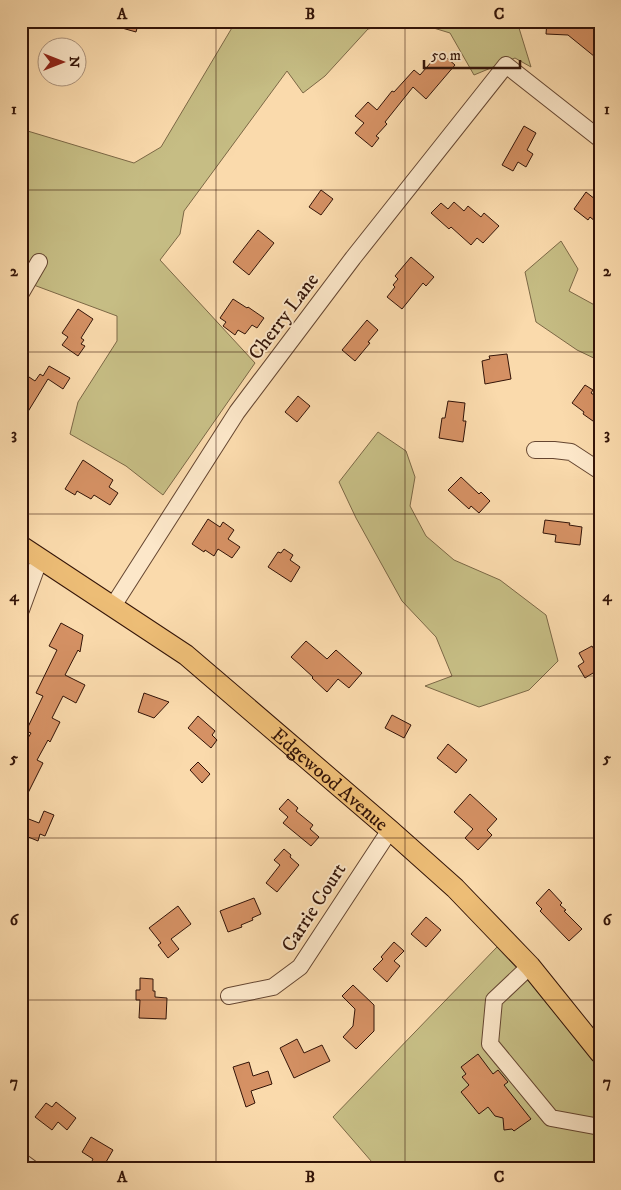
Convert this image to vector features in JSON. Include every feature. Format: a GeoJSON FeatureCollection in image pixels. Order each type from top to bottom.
{"type":"FeatureCollection","features":[{"type":"Feature","properties":{"kind":"main road","name":"Edgewood Avenue"},"geometry":{"type":"LineString","coordinates":[[21,546],[186,655],[390,830],[455,888],[530,966],[597,1043]]}},
{"type":"Feature","properties":{"kind":"street","name":"Cherry Lane"},"geometry":{"type":"LineString","coordinates":[[113,606],[237,412],[353,258],[506,65],[600,139]]}},
{"type":"Feature","properties":{"kind":"street"},"geometry":{"type":"LineString","coordinates":[[21,293],[40,262]]}},
{"type":"Feature","properties":{"kind":"street"},"geometry":{"type":"LineString","coordinates":[[535,450],[571,452],[600,471]]}},
{"type":"Feature","properties":{"kind":"street"},"geometry":{"type":"LineString","coordinates":[[21,610],[40,558]]}},
{"type":"Feature","properties":{"kind":"street","name":"Carrie Court"},"geometry":{"type":"LineString","coordinates":[[229,996],[273,987],[300,967],[390,830]]}},
{"type":"Feature","properties":{"kind":"street"},"geometry":{"type":"LineString","coordinates":[[530,966],[494,1000],[490,1044],[551,1118],[600,1128]]}},
{"type":"Feature","properties":{"kind":"street"},"geometry":{"type":"LineString","coordinates":[[21,1162],[32,1169]]}},
{"type":"Feature","properties":{"kind":"shaded area"},"geometry":{"type":"Polygon","coordinates":[[[236,21],[514,21],[519,28],[531,67],[515,58],[474,75],[450,33],[427,26],[399,23],[368,29],[325,76],[303,93],[287,71],[184,211],[180,234],[160,260],[255,363],[163,495],[126,466],[70,434],[78,402],[117,341],[117,316],[31,284],[21,277],[21,129],[134,163],[161,147],[236,21]]]}},
{"type":"Feature","properties":{"kind":"shaded area"},"geometry":{"type":"Polygon","coordinates":[[[561,241],[578,269],[569,291],[600,308],[600,361],[577,350],[536,322],[525,272],[561,241]]]}},
{"type":"Feature","properties":{"kind":"shaded area"},"geometry":{"type":"Polygon","coordinates":[[[378,432],[406,451],[415,477],[410,506],[426,536],[454,560],[500,580],[546,615],[558,661],[529,690],[479,707],[425,686],[452,676],[436,637],[402,601],[356,518],[339,482],[378,432]]]}},
{"type":"Feature","properties":{"kind":"shaded area"},"geometry":{"type":"Polygon","coordinates":[[[497,947],[555,1009],[600,1069],[600,1169],[378,1169],[333,1117],[497,947]]]}},
{"type":"Feature","properties":{"kind":"building"},"geometry":{"type":"Polygon","coordinates":[[[108,21],[139,21],[136,32],[108,24],[108,21]]]}},
{"type":"Feature","properties":{"kind":"building"},"geometry":{"type":"Polygon","coordinates":[[[547,21],[600,21],[600,61],[568,35],[546,34],[547,21]]]}},
{"type":"Feature","properties":{"kind":"building"},"geometry":{"type":"Polygon","coordinates":[[[440,52],[455,65],[426,99],[413,87],[385,122],[387,124],[376,136],[379,138],[372,147],[355,133],[364,123],[355,116],[368,102],[377,110],[392,91],[394,92],[414,70],[420,75],[440,52]]]}},
{"type":"Feature","properties":{"kind":"building"},"geometry":{"type":"Polygon","coordinates":[[[524,126],[536,133],[527,150],[533,154],[526,167],[518,162],[513,171],[502,165],[524,126]]]}},
{"type":"Feature","properties":{"kind":"building"},"geometry":{"type":"Polygon","coordinates":[[[321,190],[333,199],[321,215],[309,207],[321,190]]]}},
{"type":"Feature","properties":{"kind":"building"},"geometry":{"type":"Polygon","coordinates":[[[586,192],[600,203],[600,217],[596,222],[590,217],[588,220],[574,209],[586,192]]]}},
{"type":"Feature","properties":{"kind":"building"},"geometry":{"type":"Polygon","coordinates":[[[454,202],[464,211],[468,206],[481,217],[484,213],[499,226],[483,243],[477,238],[471,245],[451,227],[449,229],[431,213],[441,203],[448,209],[454,202]]]}},
{"type":"Feature","properties":{"kind":"building"},"geometry":{"type":"Polygon","coordinates":[[[258,230],[274,243],[249,275],[233,262],[258,230]]]}},
{"type":"Feature","properties":{"kind":"building"},"geometry":{"type":"Polygon","coordinates":[[[411,257],[434,277],[426,286],[423,283],[402,309],[387,297],[395,287],[393,285],[398,279],[395,276],[411,257]]]}},
{"type":"Feature","properties":{"kind":"building"},"geometry":{"type":"Polygon","coordinates":[[[233,299],[264,318],[257,328],[252,325],[245,334],[238,330],[235,335],[223,326],[226,322],[220,318],[233,299]]]}},
{"type":"Feature","properties":{"kind":"building"},"geometry":{"type":"Polygon","coordinates":[[[78,309],[93,319],[81,338],[84,340],[81,344],[85,346],[78,356],[62,345],[68,337],[62,333],[78,309]]]}},
{"type":"Feature","properties":{"kind":"building"},"geometry":{"type":"Polygon","coordinates":[[[367,320],[378,330],[355,361],[342,350],[367,320]]]}},
{"type":"Feature","properties":{"kind":"building"},"geometry":{"type":"Polygon","coordinates":[[[507,354],[511,379],[485,384],[482,361],[490,359],[489,356],[507,354]]]}},
{"type":"Feature","properties":{"kind":"building"},"geometry":{"type":"Polygon","coordinates":[[[49,366],[70,378],[63,389],[48,379],[21,423],[21,389],[29,377],[35,381],[40,374],[43,376],[49,366]]]}},
{"type":"Feature","properties":{"kind":"building"},"geometry":{"type":"Polygon","coordinates":[[[585,385],[593,390],[591,393],[600,399],[600,426],[583,414],[584,412],[572,403],[585,385]]]}},
{"type":"Feature","properties":{"kind":"building"},"geometry":{"type":"Polygon","coordinates":[[[298,396],[310,406],[297,422],[285,412],[298,396]]]}},
{"type":"Feature","properties":{"kind":"building"},"geometry":{"type":"Polygon","coordinates":[[[448,401],[465,403],[463,421],[466,421],[463,442],[439,438],[442,418],[445,418],[448,401]]]}},
{"type":"Feature","properties":{"kind":"building"},"geometry":{"type":"Polygon","coordinates":[[[83,460],[113,480],[109,487],[118,493],[110,505],[94,495],[91,499],[77,491],[75,495],[65,489],[83,460]]]}},
{"type":"Feature","properties":{"kind":"building"},"geometry":{"type":"Polygon","coordinates":[[[461,477],[479,494],[481,492],[490,501],[479,513],[471,506],[469,509],[448,490],[461,477]]]}},
{"type":"Feature","properties":{"kind":"building"},"geometry":{"type":"Polygon","coordinates":[[[208,519],[220,527],[223,522],[234,530],[228,539],[240,547],[232,558],[218,549],[214,556],[192,544],[208,519]]]}},
{"type":"Feature","properties":{"kind":"building"},"geometry":{"type":"Polygon","coordinates":[[[545,520],[570,523],[569,525],[582,527],[580,545],[555,542],[556,535],[543,533],[545,520]]]}},
{"type":"Feature","properties":{"kind":"building"},"geometry":{"type":"Polygon","coordinates":[[[284,549],[293,555],[290,560],[300,567],[291,582],[268,567],[278,552],[281,553],[284,549]]]}},
{"type":"Feature","properties":{"kind":"building"},"geometry":{"type":"Polygon","coordinates":[[[61,623],[83,635],[80,652],[78,650],[65,675],[85,685],[76,703],[63,696],[52,718],[60,722],[50,742],[48,740],[37,760],[43,763],[28,793],[21,790],[21,750],[31,733],[26,731],[43,696],[36,693],[57,650],[49,646],[61,623]]]}},
{"type":"Feature","properties":{"kind":"building"},"geometry":{"type":"Polygon","coordinates":[[[306,641],[327,659],[336,650],[362,673],[349,688],[338,679],[327,692],[291,657],[306,641]]]}},
{"type":"Feature","properties":{"kind":"building"},"geometry":{"type":"Polygon","coordinates":[[[592,646],[600,660],[600,685],[593,673],[585,678],[578,666],[584,662],[579,653],[592,646]]]}},
{"type":"Feature","properties":{"kind":"building"},"geometry":{"type":"Polygon","coordinates":[[[144,693],[169,702],[154,718],[138,712],[144,693]]]}},
{"type":"Feature","properties":{"kind":"building"},"geometry":{"type":"Polygon","coordinates":[[[392,715],[411,725],[404,738],[385,728],[392,715]]]}},
{"type":"Feature","properties":{"kind":"building"},"geometry":{"type":"Polygon","coordinates":[[[198,716],[215,731],[212,735],[217,740],[211,748],[188,728],[198,716]]]}},
{"type":"Feature","properties":{"kind":"building"},"geometry":{"type":"Polygon","coordinates":[[[448,744],[467,760],[456,773],[437,758],[448,744]]]}},
{"type":"Feature","properties":{"kind":"building"},"geometry":{"type":"Polygon","coordinates":[[[198,762],[210,774],[202,783],[190,770],[198,762]]]}},
{"type":"Feature","properties":{"kind":"building"},"geometry":{"type":"Polygon","coordinates":[[[470,794],[497,819],[487,830],[492,835],[478,850],[465,838],[473,829],[454,812],[470,794]]]}},
{"type":"Feature","properties":{"kind":"building"},"geometry":{"type":"Polygon","coordinates":[[[288,799],[298,808],[296,811],[313,825],[310,829],[319,837],[311,846],[283,823],[288,817],[279,809],[288,799]]]}},
{"type":"Feature","properties":{"kind":"building"},"geometry":{"type":"Polygon","coordinates":[[[44,811],[54,815],[45,836],[40,834],[38,841],[21,834],[21,816],[39,823],[44,811]]]}},
{"type":"Feature","properties":{"kind":"building"},"geometry":{"type":"Polygon","coordinates":[[[284,849],[299,865],[277,892],[266,883],[280,865],[274,860],[284,849]]]}},
{"type":"Feature","properties":{"kind":"building"},"geometry":{"type":"Polygon","coordinates":[[[549,889],[562,903],[560,905],[566,910],[564,911],[582,929],[569,941],[540,911],[542,909],[536,903],[549,889]]]}},
{"type":"Feature","properties":{"kind":"building"},"geometry":{"type":"Polygon","coordinates":[[[254,898],[261,914],[241,925],[242,927],[228,932],[220,911],[254,898]]]}},
{"type":"Feature","properties":{"kind":"building"},"geometry":{"type":"Polygon","coordinates":[[[178,906],[191,924],[171,939],[179,949],[168,958],[158,945],[161,943],[149,928],[178,906]]]}},
{"type":"Feature","properties":{"kind":"building"},"geometry":{"type":"Polygon","coordinates":[[[426,917],[441,930],[426,947],[411,934],[426,917]]]}},
{"type":"Feature","properties":{"kind":"building"},"geometry":{"type":"Polygon","coordinates":[[[394,942],[404,951],[394,961],[400,966],[387,982],[373,969],[383,959],[381,957],[394,942]]]}},
{"type":"Feature","properties":{"kind":"building"},"geometry":{"type":"Polygon","coordinates":[[[140,978],[153,979],[155,997],[167,998],[166,1019],[139,1018],[140,1000],[136,1000],[136,990],[140,990],[140,978]]]}},
{"type":"Feature","properties":{"kind":"building"},"geometry":{"type":"Polygon","coordinates":[[[353,985],[374,1005],[374,1031],[356,1049],[343,1037],[353,1026],[355,1009],[342,996],[353,985]]]}},
{"type":"Feature","properties":{"kind":"building"},"geometry":{"type":"Polygon","coordinates":[[[297,1039],[304,1053],[322,1045],[330,1061],[294,1078],[280,1048],[297,1039]]]}},
{"type":"Feature","properties":{"kind":"building"},"geometry":{"type":"Polygon","coordinates":[[[478,1054],[493,1074],[498,1070],[508,1082],[504,1085],[531,1119],[514,1131],[512,1129],[504,1130],[503,1118],[495,1116],[488,1107],[479,1114],[461,1092],[469,1085],[462,1077],[466,1074],[461,1067],[478,1054]]]}},
{"type":"Feature","properties":{"kind":"building"},"geometry":{"type":"Polygon","coordinates":[[[249,1062],[253,1076],[268,1071],[272,1084],[251,1091],[255,1103],[246,1107],[233,1067],[249,1062]]]}},
{"type":"Feature","properties":{"kind":"building"},"geometry":{"type":"Polygon","coordinates":[[[56,1102],[76,1118],[67,1130],[58,1122],[52,1130],[35,1117],[46,1103],[52,1107],[56,1102]]]}},
{"type":"Feature","properties":{"kind":"building"},"geometry":{"type":"Polygon","coordinates":[[[91,1137],[113,1150],[102,1169],[91,1163],[93,1159],[82,1152],[91,1137]]]}}]}
